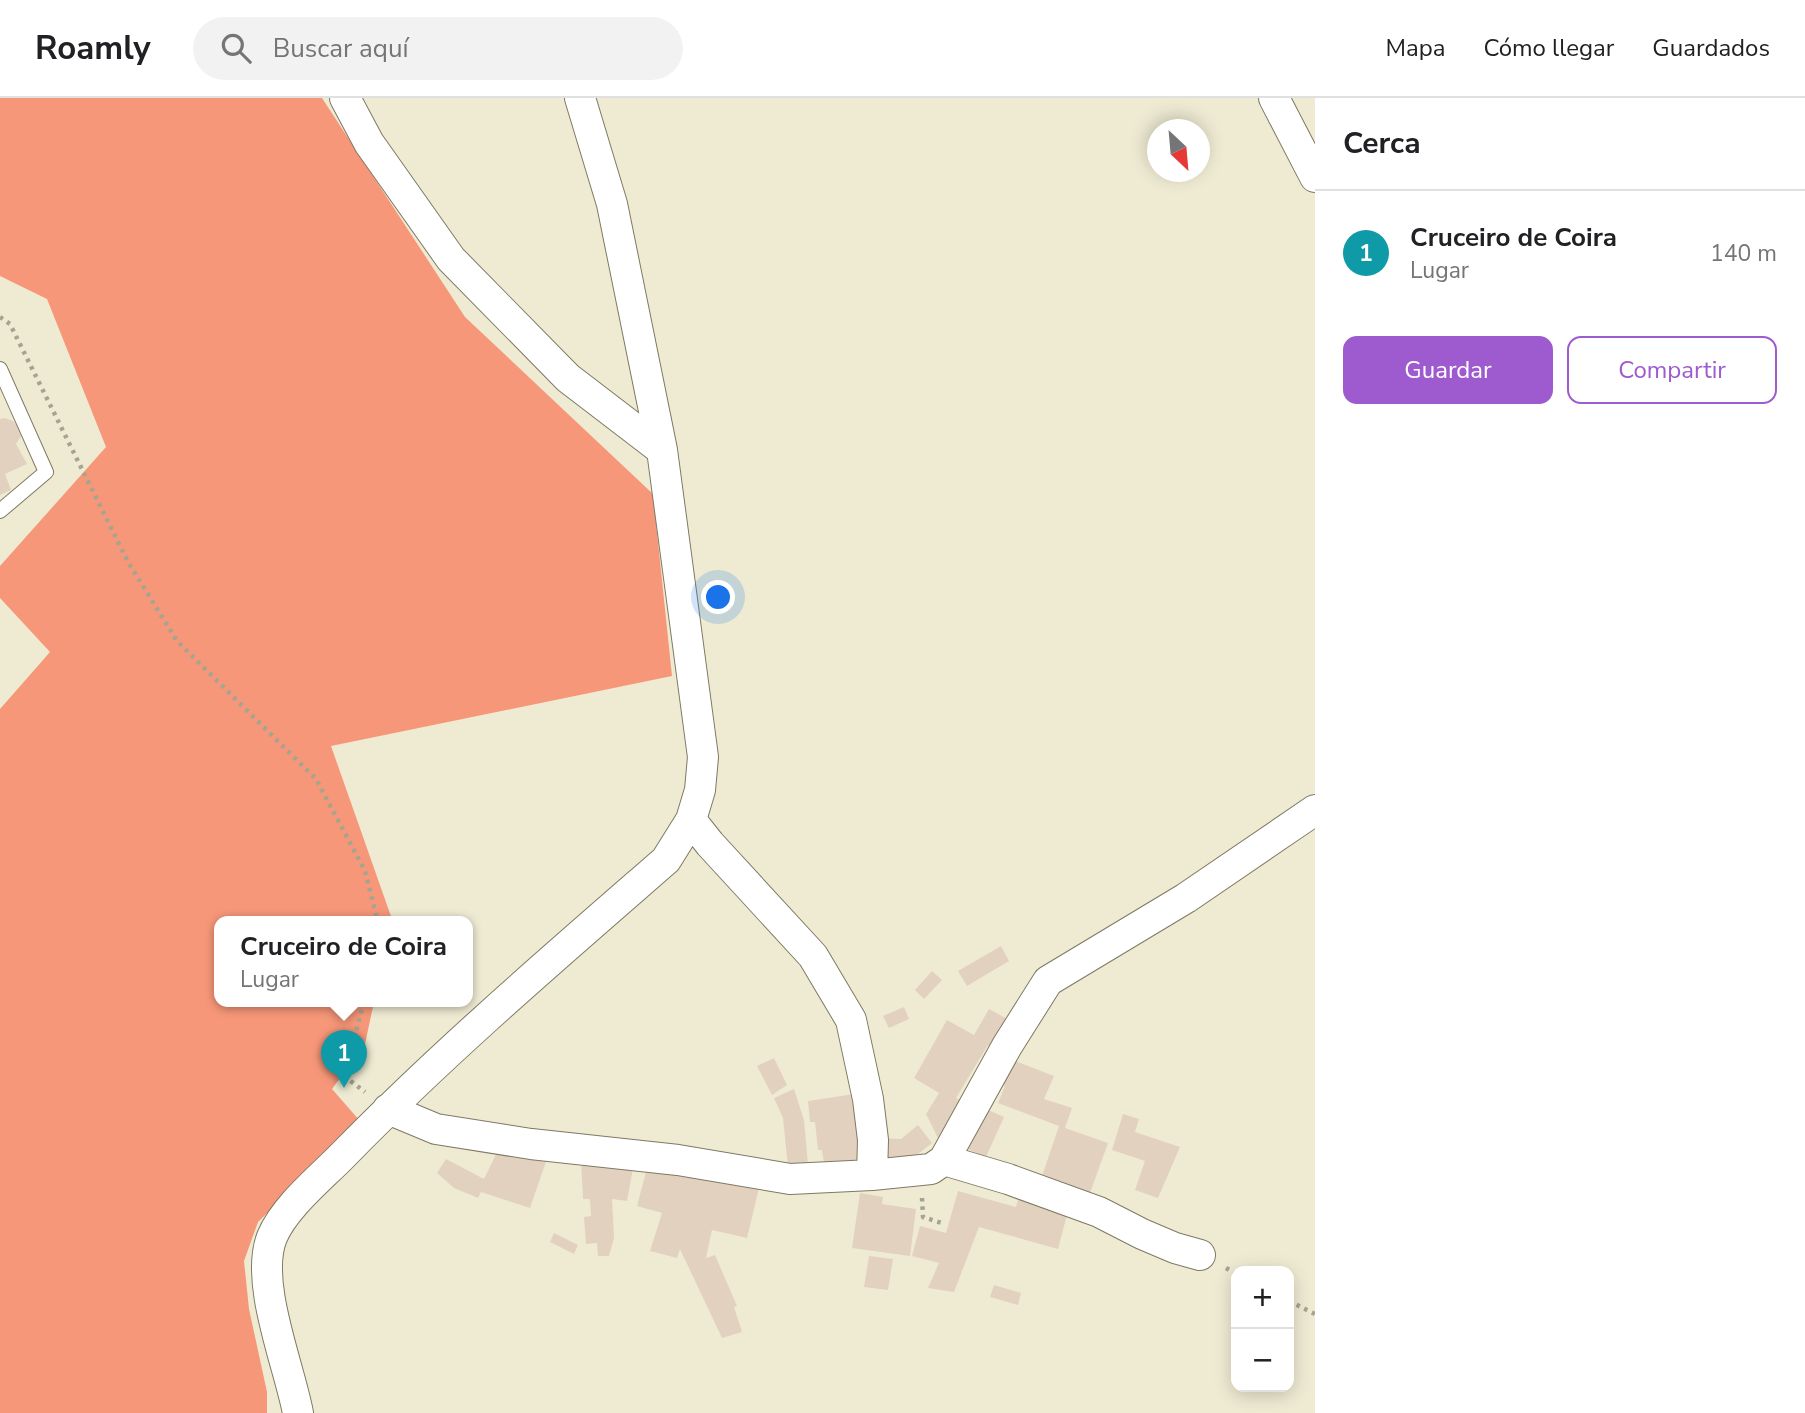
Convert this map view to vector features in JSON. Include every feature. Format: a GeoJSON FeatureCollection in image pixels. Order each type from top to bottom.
{"type":"FeatureCollection","features":[{"type":"Feature","properties":{"kind":"street"},"geometry":{"type":"LineString","coordinates":[[345,98],[369,143],[451,259],[568,378],[662,450]]}},
{"type":"Feature","properties":{"kind":"street"},"geometry":{"type":"LineString","coordinates":[[298,1413],[270,1303],[267,1269],[271,1238],[285,1214],[388,1109],[666,859],[691,820],[699,790],[703,757],[662,450],[612,204],[580,98]]}},
{"type":"Feature","properties":{"kind":"street"},"geometry":{"type":"LineString","coordinates":[[1274,98],[1315,177]]}},
{"type":"Feature","properties":{"kind":"street"},"geometry":{"type":"LineString","coordinates":[[388,1109],[436,1129],[531,1144],[678,1160],[790,1179],[930,1169],[944,1160],[1007,1046],[1048,981],[1186,898],[1315,810]]}},
{"type":"Feature","properties":{"kind":"street"},"geometry":{"type":"LineString","coordinates":[[691,820],[813,956],[851,1020],[870,1112],[873,1139],[872,1175]]}},
{"type":"Feature","properties":{"kind":"street"},"geometry":{"type":"LineString","coordinates":[[944,1160],[1008,1179],[1099,1212],[1153,1238],[1200,1255]]}},
{"type":"Feature","properties":{"kind":"lane"},"geometry":{"type":"LineString","coordinates":[[0,369],[46,472],[0,511]]}},
{"type":"Feature","properties":{"kind":"path"},"geometry":{"type":"LineString","coordinates":[[0,317],[10,324],[128,562],[177,641],[316,779],[365,871],[376,916]]}},
{"type":"Feature","properties":{"kind":"path"},"geometry":{"type":"LineString","coordinates":[[362,1007],[344,1076],[388,1109]]}},
{"type":"Feature","properties":{"kind":"path"},"geometry":{"type":"LineString","coordinates":[[1294,1304],[1315,1314]]}},
{"type":"Feature","properties":{"kind":"shaded area"},"geometry":{"type":"Polygon","coordinates":[[[0,98],[322,98],[465,317],[653,494],[672,676],[331,746],[391,916],[214,916],[214,1007],[373,1007],[365,1044],[332,1089],[360,1121],[258,1222],[244,1261],[249,1309],[267,1392],[267,1413],[0,1413],[0,709],[50,652],[0,598],[0,566],[106,447],[47,299],[0,276],[0,98]]]}},
{"type":"Feature","properties":{"kind":"building"},"geometry":{"type":"Polygon","coordinates":[[[5,418],[18,427],[21,436],[16,444],[27,464],[5,474],[11,490],[0,495],[0,419],[5,418]]]}},
{"type":"Feature","properties":{"kind":"building"},"geometry":{"type":"Polygon","coordinates":[[[1001,946],[1009,961],[967,986],[958,971],[1001,946]]]}},
{"type":"Feature","properties":{"kind":"building"},"geometry":{"type":"Polygon","coordinates":[[[932,971],[942,980],[924,999],[915,990],[932,971]]]}},
{"type":"Feature","properties":{"kind":"building"},"geometry":{"type":"Polygon","coordinates":[[[904,1007],[909,1019],[889,1028],[883,1016],[904,1007]]]}},
{"type":"Feature","properties":{"kind":"building"},"geometry":{"type":"Polygon","coordinates":[[[989,1009],[1013,1022],[997,1050],[988,1045],[956,1098],[963,1102],[938,1138],[926,1114],[939,1093],[914,1078],[947,1020],[974,1035],[989,1009]]]}},
{"type":"Feature","properties":{"kind":"building"},"geometry":{"type":"Polygon","coordinates":[[[774,1058],[787,1085],[772,1095],[757,1066],[774,1058]]]}},
{"type":"Feature","properties":{"kind":"building"},"geometry":{"type":"Polygon","coordinates":[[[1010,1059],[1054,1076],[1044,1099],[1072,1108],[1065,1128],[1108,1143],[1090,1193],[1042,1176],[1059,1126],[998,1103],[1005,1086],[994,1078],[1010,1059]]]}},
{"type":"Feature","properties":{"kind":"building"},"geometry":{"type":"Polygon","coordinates":[[[794,1089],[804,1120],[808,1165],[788,1167],[783,1118],[774,1098],[794,1089]]]}},
{"type":"Feature","properties":{"kind":"building"},"geometry":{"type":"Polygon","coordinates":[[[861,1093],[870,1162],[838,1166],[838,1161],[824,1163],[822,1150],[818,1150],[815,1122],[810,1122],[808,1101],[861,1093]]]}},
{"type":"Feature","properties":{"kind":"building"},"geometry":{"type":"Polygon","coordinates":[[[979,1106],[1004,1117],[986,1157],[965,1148],[979,1106]]]}},
{"type":"Feature","properties":{"kind":"building"},"geometry":{"type":"Polygon","coordinates":[[[1123,1114],[1139,1119],[1135,1132],[1180,1147],[1158,1198],[1135,1190],[1145,1161],[1112,1150],[1123,1114]]]}},
{"type":"Feature","properties":{"kind":"building"},"geometry":{"type":"Polygon","coordinates":[[[918,1125],[932,1143],[913,1158],[881,1163],[878,1138],[901,1139],[918,1125]]]}},
{"type":"Feature","properties":{"kind":"building"},"geometry":{"type":"Polygon","coordinates":[[[500,1146],[548,1156],[530,1208],[481,1192],[478,1198],[454,1188],[437,1173],[446,1159],[484,1179],[500,1146]]]}},
{"type":"Feature","properties":{"kind":"building"},"geometry":{"type":"Polygon","coordinates":[[[581,1160],[633,1168],[627,1201],[612,1199],[614,1238],[609,1256],[598,1256],[597,1243],[586,1244],[584,1217],[591,1216],[590,1199],[583,1199],[581,1160]]]}},
{"type":"Feature","properties":{"kind":"building"},"geometry":{"type":"Polygon","coordinates":[[[647,1168],[760,1184],[747,1238],[712,1230],[706,1258],[715,1255],[737,1306],[734,1307],[742,1332],[722,1338],[680,1249],[677,1258],[650,1251],[662,1213],[637,1206],[647,1168]]]}},
{"type":"Feature","properties":{"kind":"building"},"geometry":{"type":"Polygon","coordinates":[[[958,1191],[1016,1207],[1020,1193],[1069,1207],[1058,1249],[979,1227],[954,1292],[928,1288],[939,1263],[912,1256],[920,1226],[946,1233],[958,1191]]]}},
{"type":"Feature","properties":{"kind":"building"},"geometry":{"type":"Polygon","coordinates":[[[860,1193],[883,1197],[882,1204],[916,1209],[910,1256],[852,1248],[860,1193]]]}},
{"type":"Feature","properties":{"kind":"building"},"geometry":{"type":"Polygon","coordinates":[[[554,1233],[578,1245],[574,1254],[550,1242],[554,1233]]]}},
{"type":"Feature","properties":{"kind":"building"},"geometry":{"type":"Polygon","coordinates":[[[869,1256],[893,1259],[888,1290],[864,1287],[869,1256]]]}},
{"type":"Feature","properties":{"kind":"building"},"geometry":{"type":"Polygon","coordinates":[[[994,1285],[1021,1293],[1018,1305],[990,1297],[994,1285]]]}},
{"type":"Feature","properties":{"kind":"place","name":"Cruceiro de Coira"},"geometry":{"type":"Point","coordinates":[344,1088]}}]}
